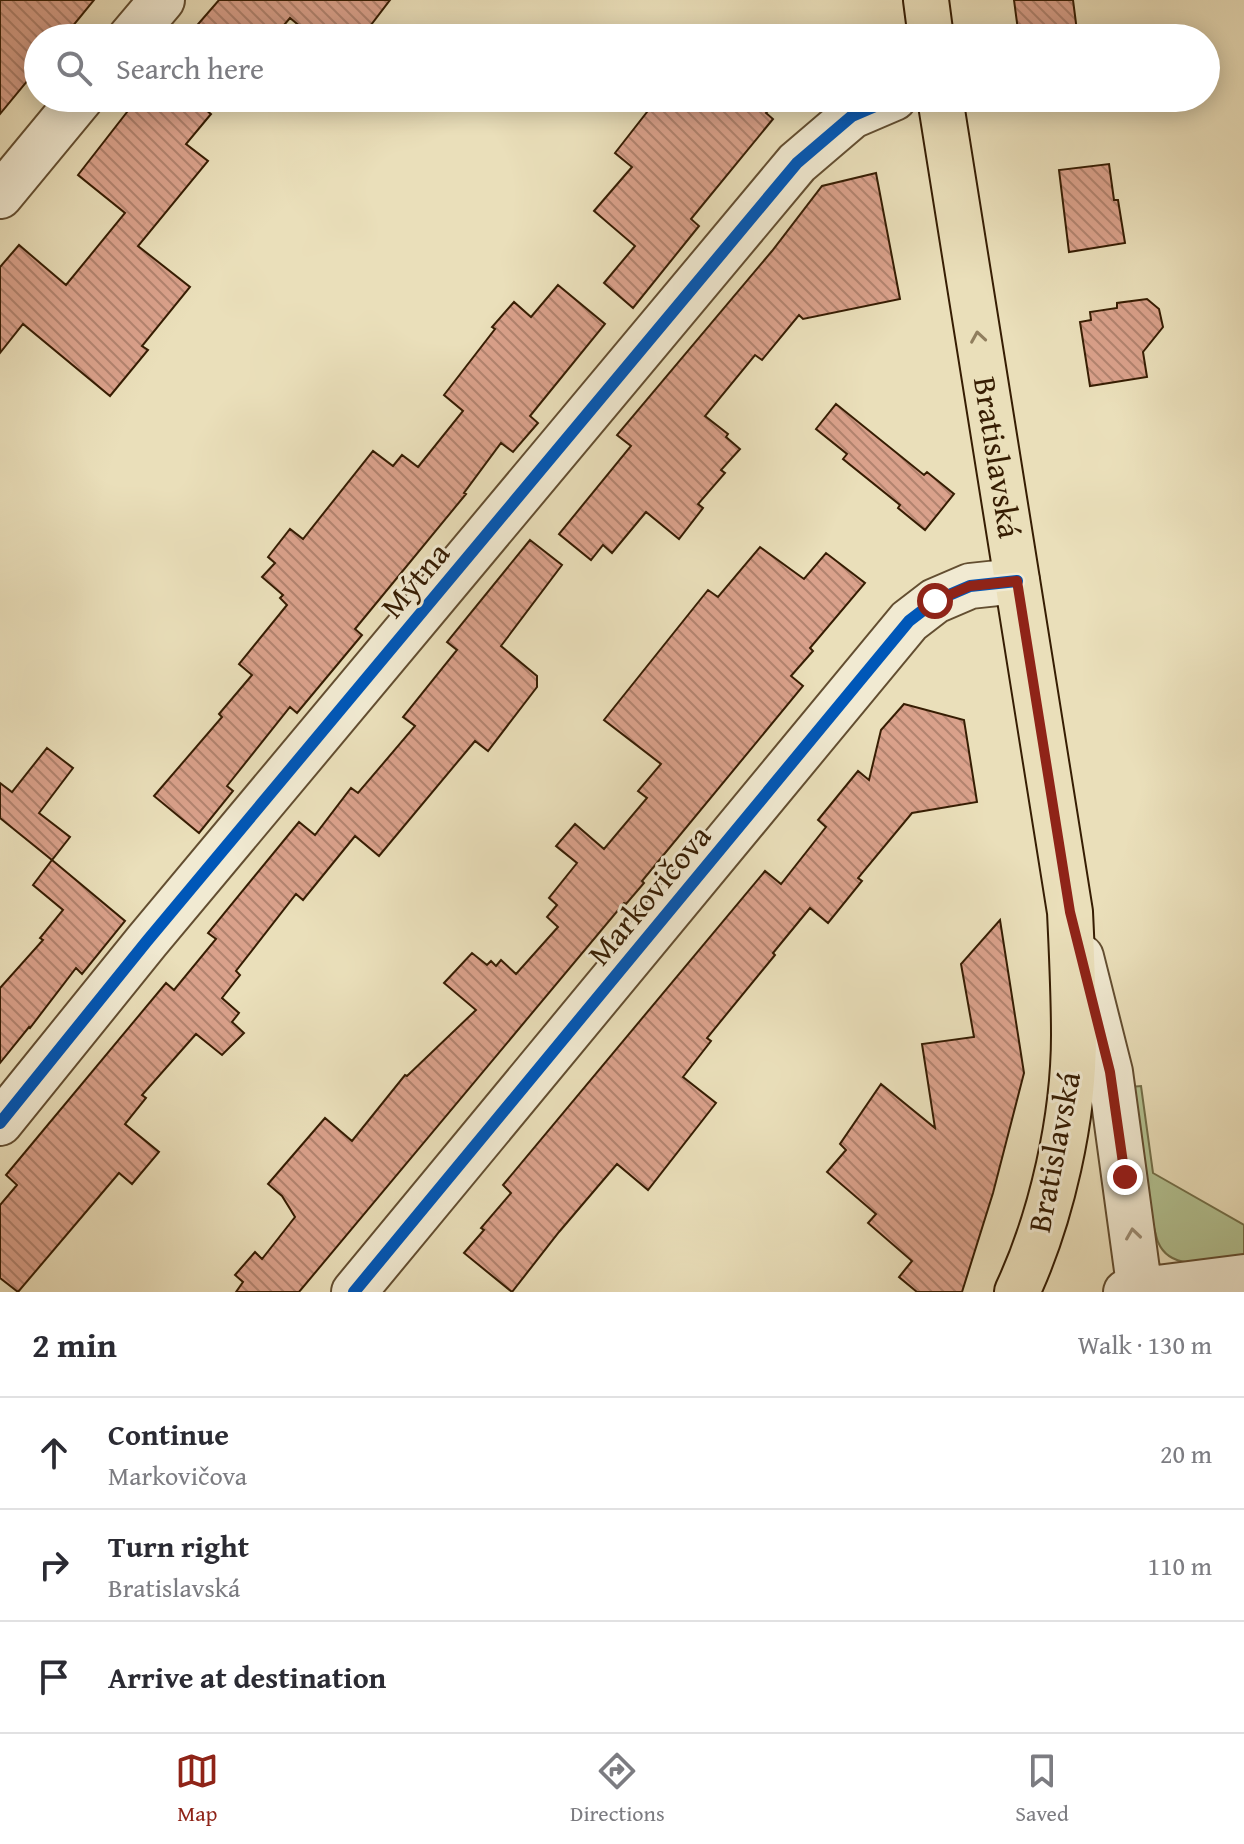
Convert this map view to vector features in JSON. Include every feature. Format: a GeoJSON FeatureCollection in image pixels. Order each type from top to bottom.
{"type":"FeatureCollection","features":[{"type":"Feature","properties":{"kind":"main road"},"geometry":{"type":"LineString","coordinates":[[926,0],[929,24]]}},
{"type":"Feature","properties":{"kind":"main road","name":"Bratislavská"},"geometry":{"type":"LineString","coordinates":[[942,112],[1070,912],[1074,1037],[1071,1086],[1050,1202],[1017,1292]]}},
{"type":"Feature","properties":{"kind":"street"},"geometry":{"type":"LineString","coordinates":[[142,24],[162,0]]}},
{"type":"Feature","properties":{"kind":"street"},"geometry":{"type":"LineString","coordinates":[[0,196],[69,112]]}},
{"type":"Feature","properties":{"kind":"street","name":"Mýtna"},"geometry":{"type":"LineString","coordinates":[[0,1123],[147,941],[797,163],[852,116],[861,112]]}},
{"type":"Feature","properties":{"kind":"street","name":"Markovičova"},"geometry":{"type":"LineString","coordinates":[[354,1292],[909,621],[935,601],[970,586],[1017,581]]}},
{"type":"Feature","properties":{"kind":"street","name":"Bratislavská"},"geometry":{"type":"LineString","coordinates":[[1070,912],[1110,1072],[1136,1291]]}},
{"type":"Feature","properties":{"kind":"street"},"geometry":{"type":"LineString","coordinates":[[1136,1291],[1244,1277]]}},
{"type":"Feature","properties":{"kind":"green space"},"geometry":{"type":"Polygon","coordinates":[[[1141,1086],[1153,1173],[1244,1225],[1244,1257],[1184,1262],[1174,1259],[1158,1242],[1130,1087],[1141,1086]]]}},
{"type":"Feature","properties":{"kind":"building"},"geometry":{"type":"Polygon","coordinates":[[[0,0],[94,0],[74,24],[24,24],[24,85],[0,114],[0,0]]]}},
{"type":"Feature","properties":{"kind":"building"},"geometry":{"type":"Polygon","coordinates":[[[219,0],[390,0],[372,24],[297,24],[290,18],[285,24],[198,24],[219,0]]]}},
{"type":"Feature","properties":{"kind":"building"},"geometry":{"type":"Polygon","coordinates":[[[1014,0],[1073,0],[1076,24],[1017,24],[1014,0]]]}},
{"type":"Feature","properties":{"kind":"building"},"geometry":{"type":"Polygon","coordinates":[[[127,112],[211,114],[186,144],[208,161],[138,246],[190,287],[142,346],[148,350],[110,396],[23,324],[0,353],[0,267],[19,245],[66,285],[125,213],[78,175],[127,112]]]}},
{"type":"Feature","properties":{"kind":"building"},"geometry":{"type":"Polygon","coordinates":[[[647,112],[767,112],[773,119],[691,219],[699,226],[633,308],[604,283],[635,246],[594,211],[632,167],[615,153],[647,112]]]}},
{"type":"Feature","properties":{"kind":"building"},"geometry":{"type":"Polygon","coordinates":[[[1109,164],[1125,243],[1069,252],[1059,170],[1109,164]]]}},
{"type":"Feature","properties":{"kind":"building"},"geometry":{"type":"Polygon","coordinates":[[[876,173],[900,299],[803,319],[799,315],[762,360],[755,355],[705,416],[728,434],[726,437],[740,449],[721,470],[725,473],[698,504],[703,508],[679,539],[646,512],[612,553],[603,545],[591,560],[559,534],[631,446],[617,435],[772,251],[822,186],[876,173]]]}},
{"type":"Feature","properties":{"kind":"building"},"geometry":{"type":"Polygon","coordinates":[[[558,285],[605,324],[530,416],[538,423],[513,452],[501,443],[466,494],[355,629],[362,635],[297,713],[290,707],[227,786],[233,791],[199,833],[154,796],[222,717],[219,714],[252,675],[239,664],[287,605],[280,598],[283,595],[262,577],[275,563],[268,557],[290,529],[303,539],[373,451],[393,466],[402,455],[418,467],[463,411],[444,395],[495,329],[492,327],[514,302],[531,317],[558,285]]]}},
{"type":"Feature","properties":{"kind":"building"},"geometry":{"type":"Polygon","coordinates":[[[1147,299],[1159,309],[1163,327],[1143,352],[1147,377],[1090,386],[1080,322],[1091,320],[1090,312],[1117,308],[1117,303],[1147,299]]]}},
{"type":"Feature","properties":{"kind":"building"},"geometry":{"type":"Polygon","coordinates":[[[836,404],[924,475],[927,472],[954,494],[925,530],[898,508],[900,505],[843,459],[847,454],[816,429],[836,404]]]}},
{"type":"Feature","properties":{"kind":"building"},"geometry":{"type":"Polygon","coordinates":[[[530,540],[562,565],[501,646],[537,676],[537,687],[488,751],[475,741],[379,856],[355,836],[303,900],[296,894],[236,971],[240,975],[222,998],[239,1013],[232,1022],[244,1033],[222,1055],[196,1034],[142,1095],[146,1098],[125,1124],[159,1152],[132,1184],[119,1173],[18,1292],[0,1278],[0,1205],[17,1185],[6,1175],[166,983],[174,990],[216,939],[208,933],[299,822],[315,835],[351,788],[358,793],[415,726],[403,717],[457,650],[447,642],[530,540]]]}},
{"type":"Feature","properties":{"kind":"building"},"geometry":{"type":"Polygon","coordinates":[[[760,547],[804,579],[826,553],[865,583],[810,648],[813,651],[791,676],[803,686],[642,881],[644,883],[299,1292],[236,1292],[243,1282],[235,1275],[255,1252],[262,1259],[295,1217],[282,1196],[268,1184],[325,1118],[352,1141],[405,1075],[476,1010],[444,983],[472,953],[487,965],[491,961],[496,966],[501,960],[516,974],[558,927],[547,917],[557,905],[549,898],[577,863],[556,846],[575,824],[604,849],[647,798],[638,791],[661,764],[604,720],[708,590],[718,597],[760,547]]]}},
{"type":"Feature","properties":{"kind":"building"},"geometry":{"type":"Polygon","coordinates":[[[904,704],[964,720],[977,802],[912,813],[858,878],[862,881],[828,923],[810,908],[707,1038],[711,1041],[683,1077],[716,1103],[648,1190],[617,1164],[512,1292],[464,1253],[511,1193],[503,1185],[765,871],[781,884],[826,827],[818,820],[858,771],[869,780],[881,730],[904,704]]]}},
{"type":"Feature","properties":{"kind":"building"},"geometry":{"type":"Polygon","coordinates":[[[47,748],[73,768],[39,813],[70,837],[52,860],[0,818],[0,783],[12,792],[47,748]]]}},
{"type":"Feature","properties":{"kind":"building"},"geometry":{"type":"Polygon","coordinates":[[[52,860],[125,921],[82,974],[76,968],[0,1063],[0,988],[43,940],[40,938],[63,910],[33,885],[52,860]]]}},
{"type":"Feature","properties":{"kind":"building"},"geometry":{"type":"Polygon","coordinates":[[[1000,920],[1024,1073],[993,1193],[962,1292],[917,1292],[899,1277],[912,1261],[868,1223],[876,1214],[827,1172],[846,1150],[840,1144],[881,1084],[935,1128],[922,1044],[974,1037],[961,964],[1000,920]]]}},
{"type":"Feature","properties":{"kind":"cycle path"},"geometry":{"type":"LineString","coordinates":[[0,1123],[147,941],[797,163],[852,116],[861,112]]}},
{"type":"Feature","properties":{"kind":"cycle path"},"geometry":{"type":"LineString","coordinates":[[354,1292],[909,621],[935,601],[970,586],[1017,581]]}},
{"type":"Feature","properties":{"kind":"route"},"geometry":{"type":"LineString","coordinates":[[935,601],[970,586],[1017,581],[1070,912],[1110,1072],[1125,1177]]}}]}
